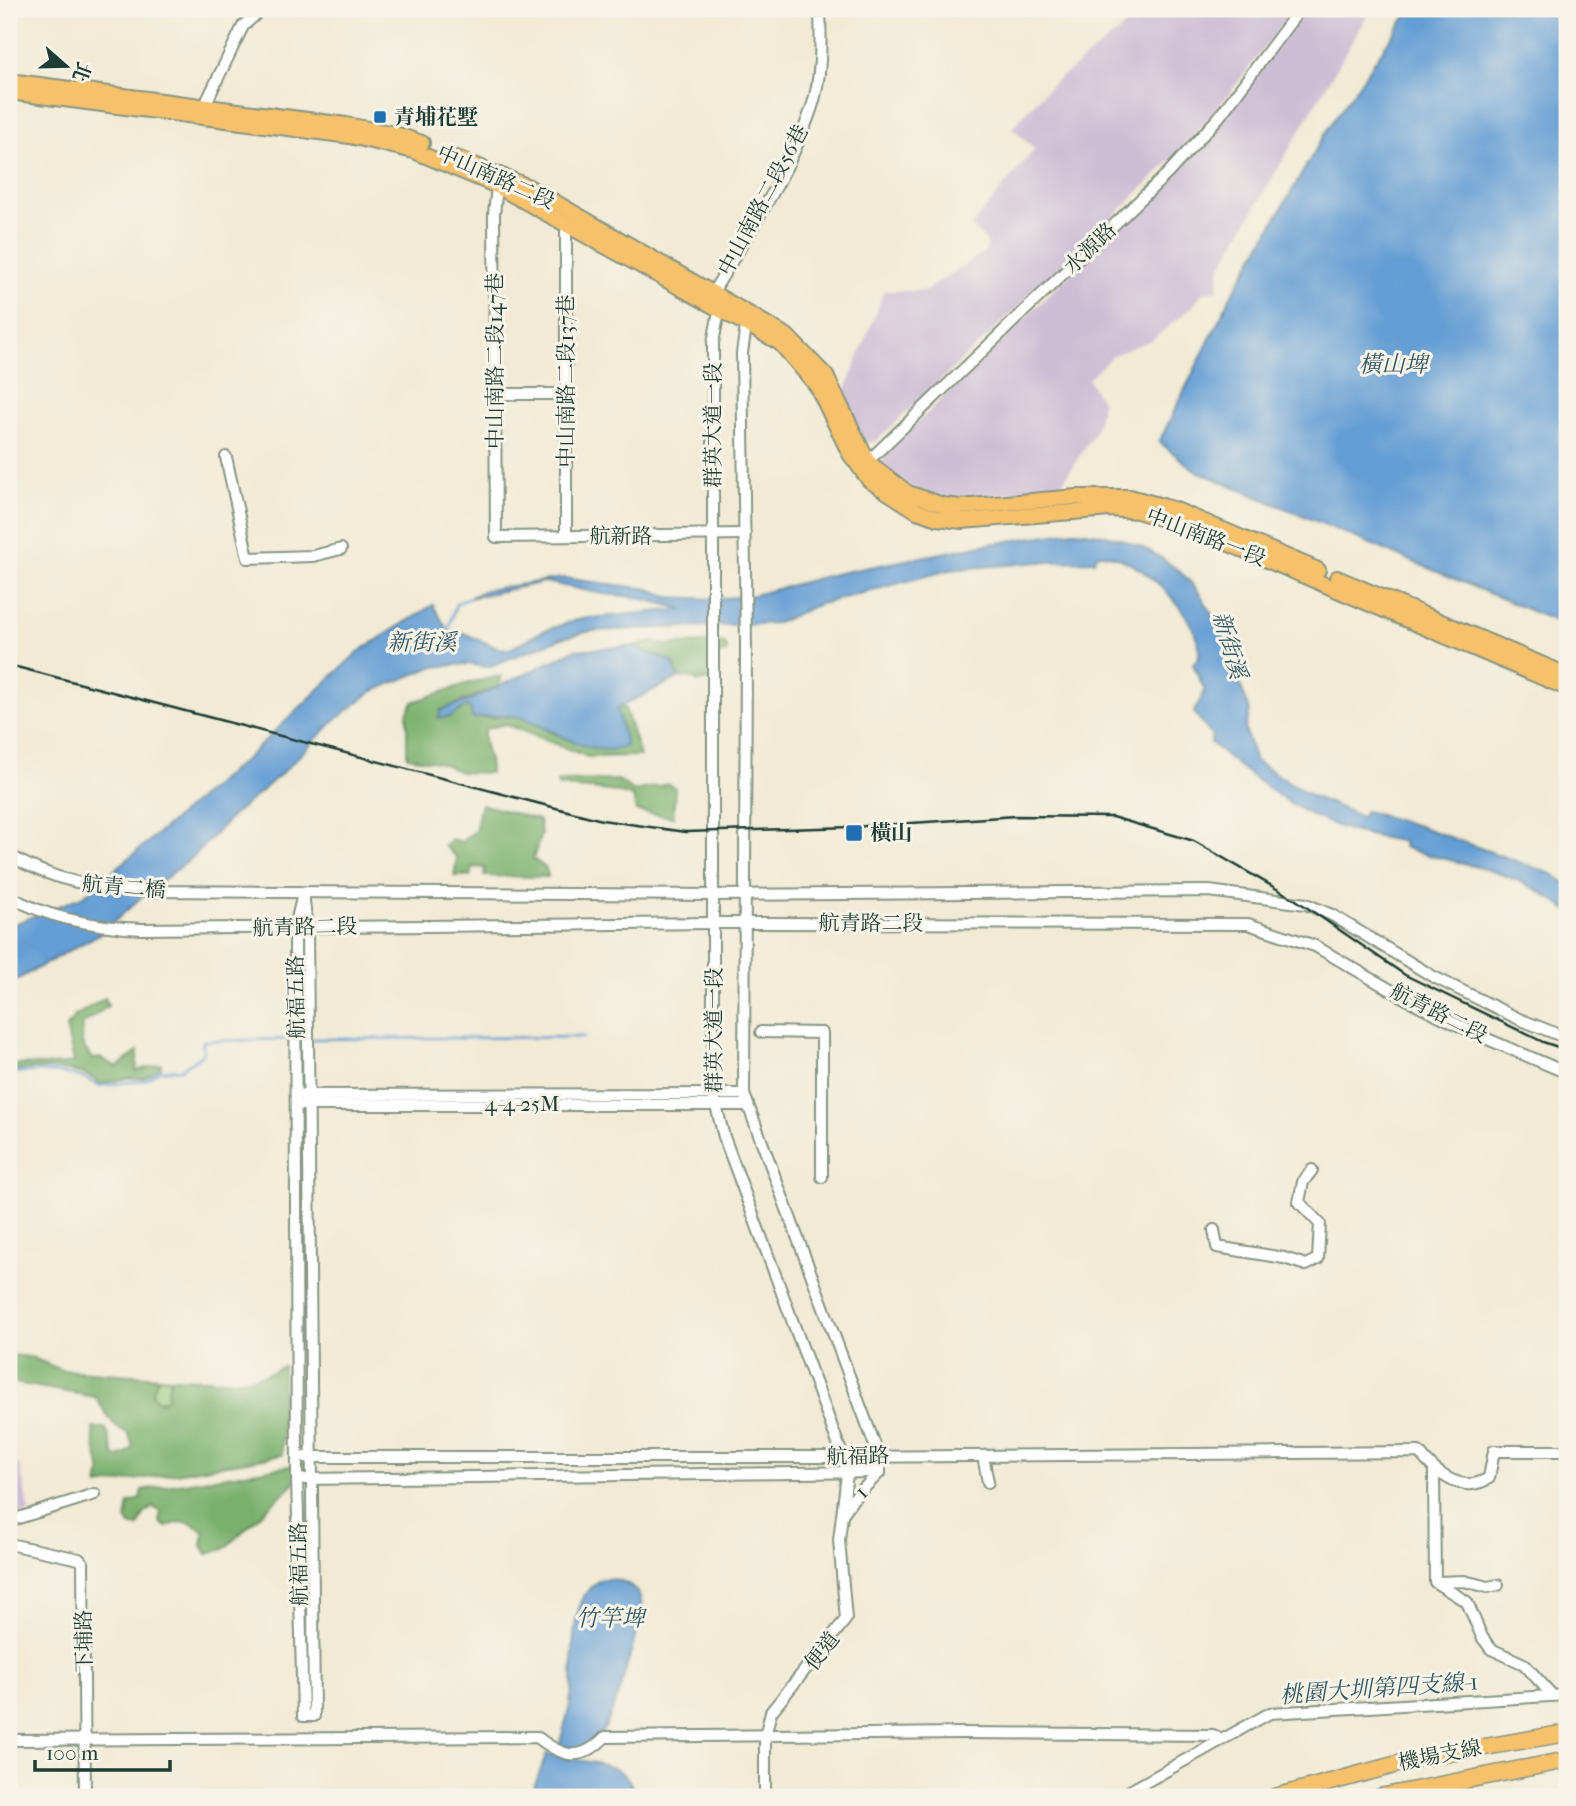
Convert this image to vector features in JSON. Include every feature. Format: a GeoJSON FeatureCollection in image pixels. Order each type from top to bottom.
{"type":"FeatureCollection","features":[{"type":"Feature","properties":{"kind":"highway","name":"機場支線"},"geometry":{"type":"LineString","coordinates":[[1275,1797],[1420,1758],[1567,1733]]}},
{"type":"Feature","properties":{"kind":"highway","name":"機場支線"},"geometry":{"type":"LineString","coordinates":[[1380,1797],[1567,1760]]}},
{"type":"Feature","properties":{"kind":"main road","name":"中山南路二段"},"geometry":{"type":"LineString","coordinates":[[9,80],[346,125],[418,142],[527,186],[784,340]]}},
{"type":"Feature","properties":{"kind":"main road","name":"中山南路二段"},"geometry":{"type":"LineString","coordinates":[[9,92],[393,144],[497,186],[566,225],[715,300]]}},
{"type":"Feature","properties":{"kind":"main road","name":"中山南路一段"},"geometry":{"type":"LineString","coordinates":[[784,340],[817,386],[864,465],[869,480],[890,496],[937,518],[962,521],[1110,509],[1137,511],[1192,528],[1567,688]]}},
{"type":"Feature","properties":{"kind":"main road","name":"中山南路一段"},"geometry":{"type":"LineString","coordinates":[[864,465],[908,493],[943,505],[1104,496],[1156,503],[1567,675]]}},
{"type":"Feature","properties":{"kind":"street","name":"水源路"},"geometry":{"type":"LineString","coordinates":[[864,465],[1168,173],[1219,117],[1300,9]]}},
{"type":"Feature","properties":{"kind":"street","name":"中山南路二段56巷"},"geometry":{"type":"LineString","coordinates":[[715,300],[792,153],[811,110],[817,83],[820,10]]}},
{"type":"Feature","properties":{"kind":"street"},"geometry":{"type":"LineString","coordinates":[[204,107],[243,26],[255,15]]}},
{"type":"Feature","properties":{"kind":"street","name":"中山南路二段147巷"},"geometry":{"type":"LineString","coordinates":[[496,537],[494,214],[497,186]]}},
{"type":"Feature","properties":{"kind":"street","name":"中山南路二段137巷"},"geometry":{"type":"LineString","coordinates":[[566,225],[566,536]]}},
{"type":"Feature","properties":{"kind":"street","name":"群英大道一段"},"geometry":{"type":"LineString","coordinates":[[715,300],[714,1099],[724,1137],[847,1474]]}},
{"type":"Feature","properties":{"kind":"street","name":"群英大道一段"},"geometry":{"type":"LineString","coordinates":[[747,318],[742,353],[746,554],[743,894],[746,1099],[878,1456],[880,1472]]}},
{"type":"Feature","properties":{"kind":"street"},"geometry":{"type":"LineString","coordinates":[[495,394],[565,394]]}},
{"type":"Feature","properties":{"kind":"street"},"geometry":{"type":"LineString","coordinates":[[226,457],[248,558],[313,556],[341,549]]}},
{"type":"Feature","properties":{"kind":"street","name":"航新路"},"geometry":{"type":"LineString","coordinates":[[496,537],[745,534]]}},
{"type":"Feature","properties":{"kind":"street","name":"航青二橋"},"geometry":{"type":"LineString","coordinates":[[9,855],[81,885],[117,890],[184,891]]}},
{"type":"Feature","properties":{"kind":"street","name":"航青路二段"},"geometry":{"type":"LineString","coordinates":[[184,891],[714,895],[1209,891],[1306,904],[1332,915],[1432,976],[1519,1019],[1567,1038]]}},
{"type":"Feature","properties":{"kind":"street","name":"航福五路"},"geometry":{"type":"LineString","coordinates":[[301,927],[308,1039],[303,1100],[297,1479],[308,1716],[310,1457],[303,1100],[301,927],[303,893]]}},
{"type":"Feature","properties":{"kind":"street","name":"航青二橋"},"geometry":{"type":"LineString","coordinates":[[11,898],[48,914],[87,924],[142,929]]}},
{"type":"Feature","properties":{"kind":"street","name":"航青路二段"},"geometry":{"type":"LineString","coordinates":[[142,929],[714,923],[1248,924],[1315,946],[1420,1006],[1478,1035],[1567,1073]]}},
{"type":"Feature","properties":{"kind":"street"},"geometry":{"type":"LineString","coordinates":[[761,1032],[822,1033],[822,1177]]}},
{"type":"Feature","properties":{"kind":"street","name":"4-4-25M"},"geometry":{"type":"LineString","coordinates":[[303,1100],[746,1099]]}},
{"type":"Feature","properties":{"kind":"street"},"geometry":{"type":"LineString","coordinates":[[1214,1230],[1217,1247],[1284,1258],[1306,1265],[1318,1259],[1320,1224],[1299,1202],[1303,1182],[1312,1170]]}},
{"type":"Feature","properties":{"kind":"street","name":"航福路"},"geometry":{"type":"LineString","coordinates":[[298,1457],[843,1457],[1419,1451],[1434,1472]]}},
{"type":"Feature","properties":{"kind":"street"},"geometry":{"type":"LineString","coordinates":[[1435,1582],[1434,1472],[1467,1485],[1479,1484],[1489,1478],[1494,1451],[1567,1451]]}},
{"type":"Feature","properties":{"kind":"street"},"geometry":{"type":"LineString","coordinates":[[983,1456],[988,1482]]}},
{"type":"Feature","properties":{"kind":"street","name":"航福路"},"geometry":{"type":"LineString","coordinates":[[297,1479],[880,1472]]}},
{"type":"Feature","properties":{"kind":"street","name":"1"},"geometry":{"type":"LineString","coordinates":[[843,1515],[853,1499],[880,1472]]}},
{"type":"Feature","properties":{"kind":"street","name":"1"},"geometry":{"type":"LineString","coordinates":[[843,1515],[847,1474]]}},
{"type":"Feature","properties":{"kind":"street"},"geometry":{"type":"LineString","coordinates":[[9,1521],[95,1494]]}},
{"type":"Feature","properties":{"kind":"street","name":"便道"},"geometry":{"type":"LineString","coordinates":[[765,1736],[771,1712],[846,1619],[839,1539],[843,1515]]}},
{"type":"Feature","properties":{"kind":"street","name":"下埔路"},"geometry":{"type":"LineString","coordinates":[[9,1544],[79,1559],[83,1563],[85,1797]]}},
{"type":"Feature","properties":{"kind":"street"},"geometry":{"type":"LineString","coordinates":[[1435,1582],[1464,1581],[1488,1587],[1498,1586]]}},
{"type":"Feature","properties":{"kind":"street"},"geometry":{"type":"LineString","coordinates":[[1435,1582],[1466,1602],[1482,1637],[1492,1649],[1524,1664],[1552,1696]]}},
{"type":"Feature","properties":{"kind":"street"},"geometry":{"type":"LineString","coordinates":[[1119,1797],[1270,1713],[1567,1695]]}},
{"type":"Feature","properties":{"kind":"street"},"geometry":{"type":"LineString","coordinates":[[9,1740],[537,1737],[557,1753],[571,1754],[593,1750],[605,1737],[1213,1735],[1221,1740]]}},
{"type":"Feature","properties":{"kind":"street"},"geometry":{"type":"LineString","coordinates":[[765,1736],[765,1797]]}},
{"type":"Feature","properties":{"kind":"shaded area"},"geometry":{"type":"Polygon","coordinates":[[[1147,9],[1293,9],[1223,102],[1185,146],[1096,234],[875,442],[867,442],[859,435],[843,397],[884,291],[925,291],[985,252],[988,243],[971,226],[1035,149],[1012,128],[1049,87],[1147,9]]]}},
{"type":"Feature","properties":{"kind":"shaded area"},"geometry":{"type":"Polygon","coordinates":[[[1307,9],[1371,9],[1220,268],[1217,291],[1203,292],[1192,307],[1152,340],[1113,355],[1088,379],[1102,402],[1096,430],[1059,488],[971,498],[935,496],[914,489],[878,461],[1150,196],[1241,96],[1307,9]]]}},
{"type":"Feature","properties":{"kind":"shaded area"},"geometry":{"type":"Polygon","coordinates":[[[9,1464],[19,1464],[29,1512],[9,1518],[9,1464]]]}},
{"type":"Feature","properties":{"kind":"green space"},"geometry":{"type":"Polygon","coordinates":[[[655,642],[666,645],[723,642],[727,647],[726,653],[714,654],[709,680],[698,682],[691,677],[678,678],[673,662],[632,646],[655,642]]]}},
{"type":"Feature","properties":{"kind":"green space"},"geometry":{"type":"Polygon","coordinates":[[[502,676],[499,686],[441,710],[450,717],[465,706],[471,709],[473,718],[520,717],[573,742],[617,708],[625,708],[640,756],[588,757],[505,724],[485,729],[484,741],[490,773],[461,772],[438,762],[407,757],[407,713],[413,702],[472,682],[502,676]]]}},
{"type":"Feature","properties":{"kind":"green space"},"geometry":{"type":"Polygon","coordinates":[[[619,780],[633,791],[668,784],[675,788],[673,817],[636,811],[633,797],[624,794],[558,786],[557,781],[619,780]]]}},
{"type":"Feature","properties":{"kind":"green space"},"geometry":{"type":"Polygon","coordinates":[[[481,804],[539,820],[541,834],[533,859],[546,868],[548,877],[484,876],[485,868],[473,867],[470,876],[454,876],[457,858],[444,845],[452,839],[461,842],[475,831],[481,804]]]}},
{"type":"Feature","properties":{"kind":"green space"},"geometry":{"type":"Polygon","coordinates":[[[105,998],[108,1006],[83,1024],[82,1044],[92,1059],[100,1058],[117,1067],[138,1051],[136,1071],[161,1064],[161,1068],[144,1078],[128,1078],[100,1084],[82,1074],[57,1069],[9,1072],[9,1065],[61,1065],[74,1062],[66,1027],[75,1016],[105,998]]]}},
{"type":"Feature","properties":{"kind":"green space"},"geometry":{"type":"Polygon","coordinates":[[[9,1355],[31,1357],[61,1370],[158,1377],[152,1393],[156,1400],[161,1402],[167,1399],[170,1378],[242,1379],[269,1373],[283,1366],[282,1455],[98,1486],[100,1470],[93,1428],[105,1428],[116,1457],[125,1455],[133,1447],[128,1433],[115,1426],[95,1397],[9,1382],[9,1355]]]}},
{"type":"Feature","properties":{"kind":"green space"},"geometry":{"type":"Polygon","coordinates":[[[158,1377],[170,1378],[167,1400],[156,1400],[152,1393],[158,1377]]]}},
{"type":"Feature","properties":{"kind":"green space"},"geometry":{"type":"Polygon","coordinates":[[[307,1463],[311,1467],[224,1549],[207,1554],[202,1545],[204,1533],[187,1522],[166,1527],[159,1521],[161,1512],[153,1507],[144,1514],[138,1527],[130,1525],[126,1519],[129,1503],[140,1499],[142,1490],[307,1463]]]}},
{"type":"Feature","properties":{"kind":"water","name":"橫山埤"},"geometry":{"type":"Polygon","coordinates":[[[1411,9],[1548,9],[1567,40],[1567,626],[1196,471],[1159,442],[1230,298],[1327,130],[1411,9]]]}},
{"type":"Feature","properties":{"kind":"water","name":"新街溪"},"geometry":{"type":"Polygon","coordinates":[[[1074,531],[1114,537],[1151,552],[1184,575],[1197,590],[1221,632],[1250,711],[1245,729],[1255,761],[1312,796],[1362,817],[1365,811],[1419,826],[1552,874],[1567,884],[1567,910],[1531,887],[1494,872],[1413,851],[1403,847],[1404,842],[1334,825],[1302,810],[1254,778],[1211,743],[1212,736],[1194,712],[1205,691],[1193,664],[1199,656],[1197,640],[1179,606],[1148,575],[1113,556],[1098,554],[1094,561],[1039,562],[949,570],[817,605],[777,623],[591,631],[562,638],[488,667],[467,664],[432,667],[371,692],[333,722],[280,775],[233,815],[192,858],[148,891],[103,932],[9,984],[9,926],[84,896],[248,757],[358,652],[433,605],[448,631],[459,631],[498,648],[510,649],[543,631],[580,619],[683,609],[635,597],[603,594],[545,582],[469,598],[485,590],[562,578],[649,589],[670,597],[712,599],[750,596],[834,574],[983,545],[1074,531]]]}},
{"type":"Feature","properties":{"kind":"water"},"geometry":{"type":"Polygon","coordinates":[[[632,646],[673,662],[678,678],[617,708],[626,746],[613,750],[587,746],[516,717],[472,718],[471,709],[466,706],[450,717],[438,718],[441,710],[468,701],[575,650],[632,646]]]}},
{"type":"Feature","properties":{"kind":"water","name":"竹竿埤"},"geometry":{"type":"Polygon","coordinates":[[[602,1579],[625,1583],[639,1594],[641,1609],[638,1625],[604,1729],[591,1745],[583,1749],[559,1746],[571,1697],[577,1616],[590,1588],[602,1579]]]}},
{"type":"Feature","properties":{"kind":"water"},"geometry":{"type":"Polygon","coordinates":[[[547,1753],[612,1768],[623,1774],[631,1783],[636,1797],[536,1797],[533,1790],[547,1753]]]}},
{"type":"Feature","properties":{"kind":"waterway","name":"新街溪"},"geometry":{"type":"LineString","coordinates":[[448,631],[456,604],[469,598]]}},
{"type":"Feature","properties":{"kind":"waterway"},"geometry":{"type":"LineString","coordinates":[[310,1039],[584,1037]]}},
{"type":"Feature","properties":{"kind":"waterway"},"geometry":{"type":"LineString","coordinates":[[9,1073],[68,1074],[90,1080],[100,1086],[146,1080],[159,1071],[181,1069],[203,1054],[203,1041],[293,1039]]}},
{"type":"Feature","properties":{"kind":"railway"},"geometry":{"type":"LineString","coordinates":[[9,665],[602,820],[685,832],[852,827],[1016,816],[1112,817],[1194,841],[1296,900],[1405,975],[1543,1042],[1567,1050]]}},
{"type":"Feature","properties":{"kind":"place","name":"青埔花墅"},"geometry":{"type":"Point","coordinates":[380,117]}},
{"type":"Feature","properties":{"kind":"place","name":"橫山"},"geometry":{"type":"Point","coordinates":[854,833]}},
{"type":"Feature","properties":{"kind":"water label","name":"桃園大圳第四支線-1"},"geometry":{"type":"Point","coordinates":[1379,1688]}}]}
